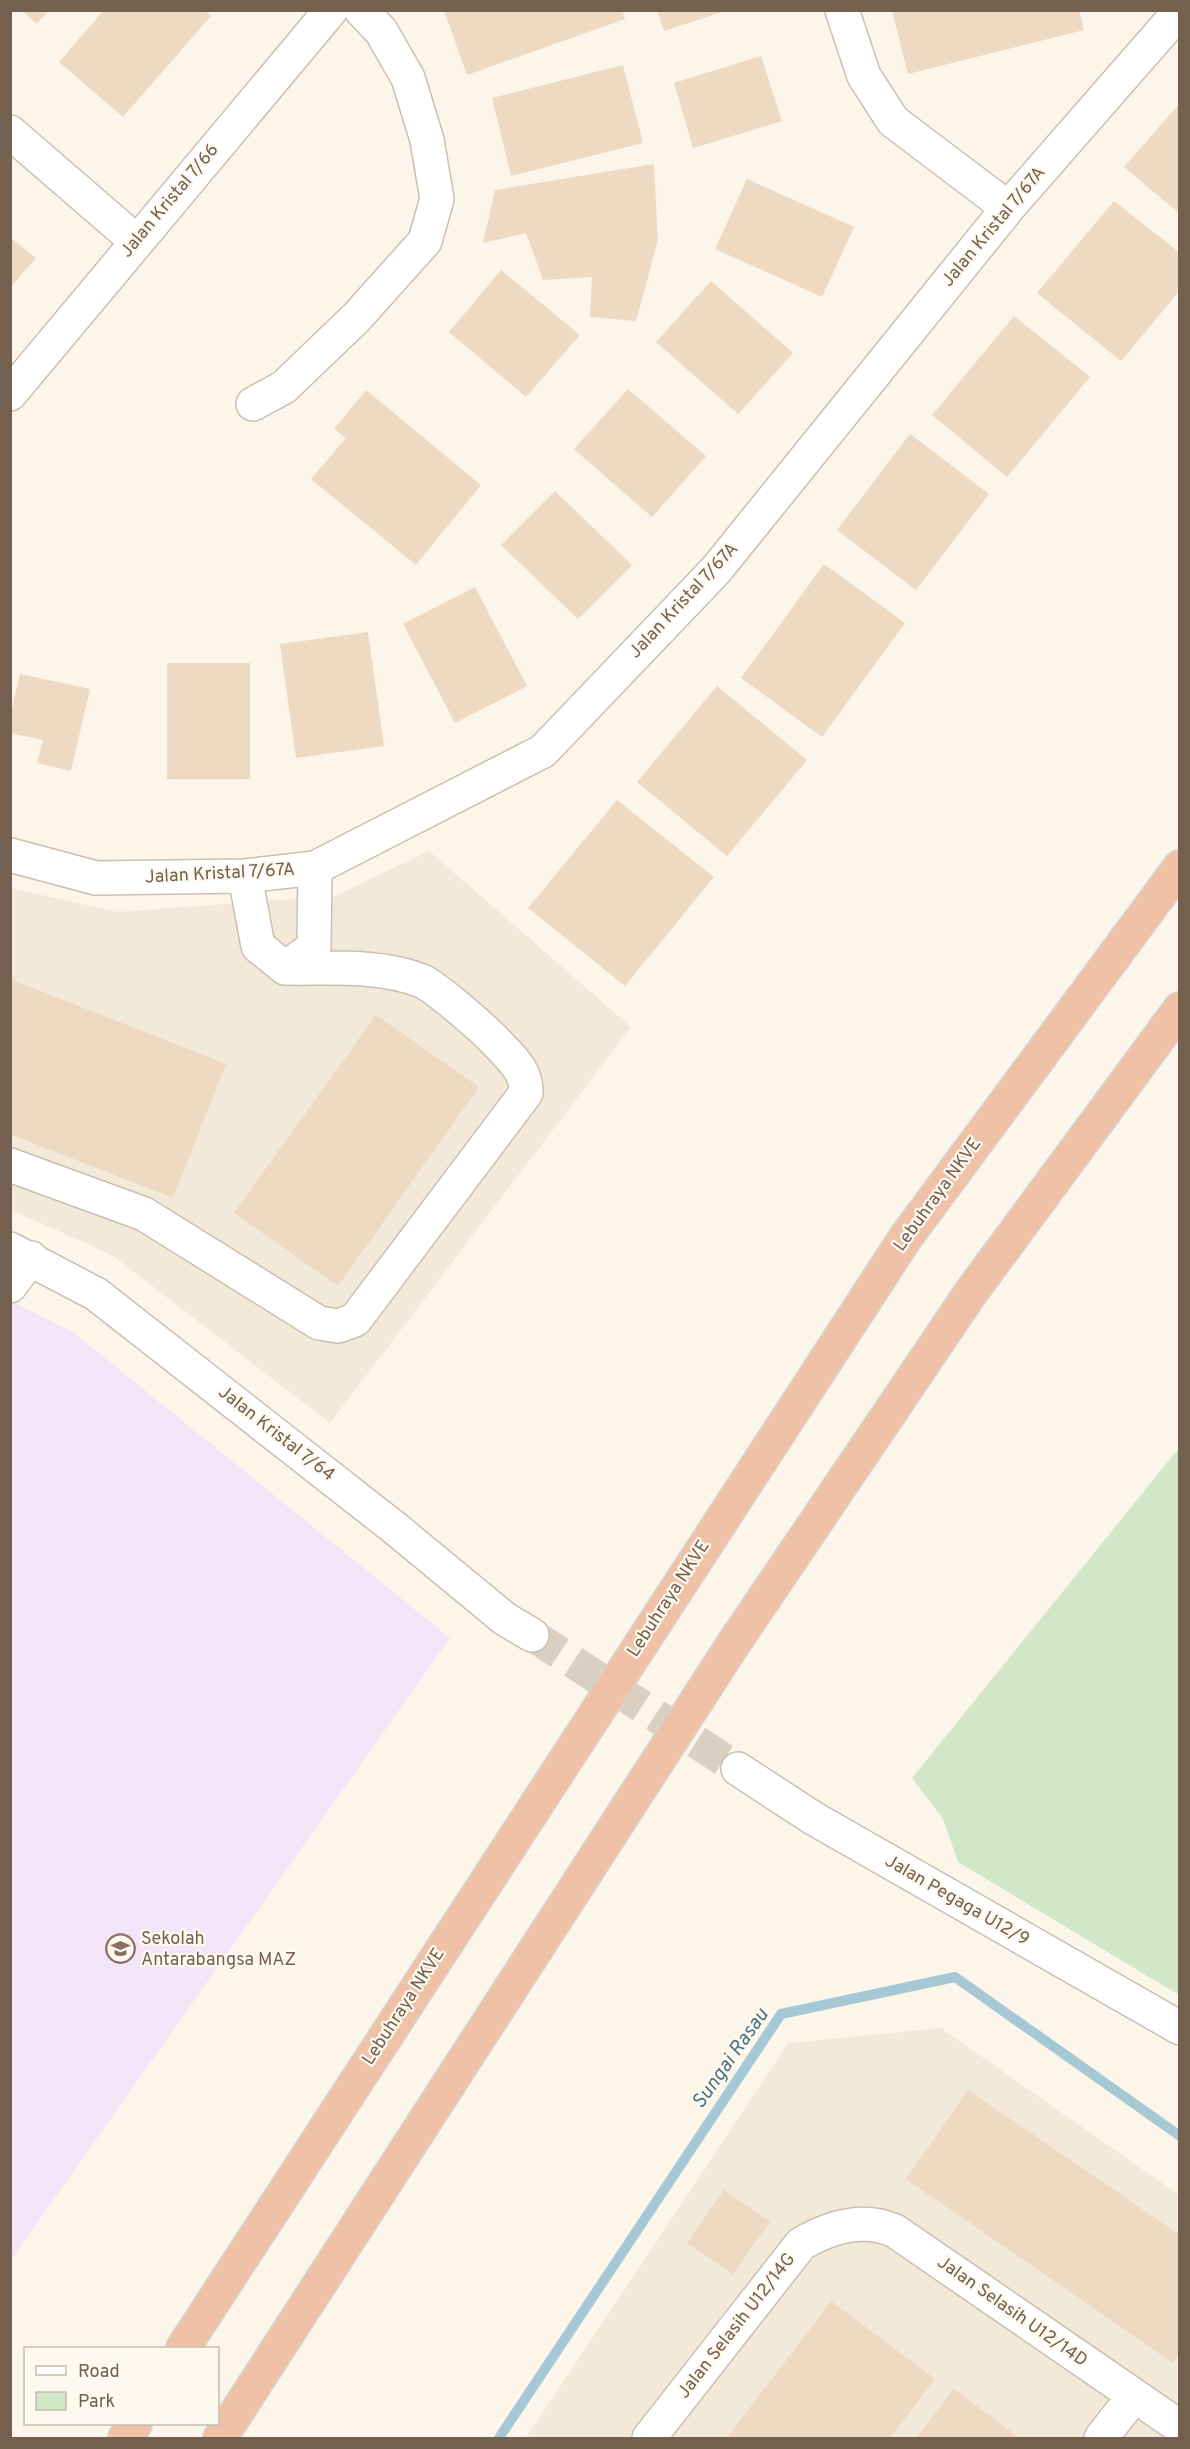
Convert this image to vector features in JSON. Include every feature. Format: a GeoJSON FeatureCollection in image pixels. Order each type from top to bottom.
{"type":"FeatureCollection","features":[{"type":"Feature","properties":{"kind":"highway","name":"Lebuhraya NKVE"},"geometry":{"type":"LineString","coordinates":[[184,2347],[906,1237],[1179,867]]}},
{"type":"Feature","properties":{"kind":"highway"},"geometry":{"type":"LineString","coordinates":[[220,2439],[732,1646],[972,1291],[1179,1009]]}},
{"type":"Feature","properties":{"kind":"highway"},"geometry":{"type":"LineString","coordinates":[[125,2439],[134,2425]]}},
{"type":"Feature","properties":{"kind":"street","name":"Jalan Kristal 7/66"},"geometry":{"type":"LineString","coordinates":[[10,394],[331,10]]}},
{"type":"Feature","properties":{"kind":"street"},"geometry":{"type":"LineString","coordinates":[[253,405],[284,387],[309,365],[425,241],[437,199],[427,140],[408,78],[381,31],[361,10]]}},
{"type":"Feature","properties":{"kind":"street"},"geometry":{"type":"LineString","coordinates":[[842,10],[864,76],[892,121],[1008,208]]}},
{"type":"Feature","properties":{"kind":"street","name":"Jalan Kristal 7/67A"},"geometry":{"type":"LineString","coordinates":[[10,855],[96,879],[245,876],[315,868],[543,751],[716,570],[1008,208],[1179,11]]}},
{"type":"Feature","properties":{"kind":"street"},"geometry":{"type":"LineString","coordinates":[[10,132],[136,241]]}},
{"type":"Feature","properties":{"kind":"street"},"geometry":{"type":"LineString","coordinates":[[285,968],[314,947],[315,868]]}},
{"type":"Feature","properties":{"kind":"street"},"geometry":{"type":"LineString","coordinates":[[10,1166],[144,1214],[319,1323],[338,1326],[355,1320],[526,1093],[527,1082],[521,1069],[486,1031],[424,982],[370,969],[285,968],[258,946],[245,876]]}},
{"type":"Feature","properties":{"kind":"street"},"geometry":{"type":"LineString","coordinates":[[10,1286],[21,1254]]}},
{"type":"Feature","properties":{"kind":"street","name":"Jalan Kristal 7/64"},"geometry":{"type":"LineString","coordinates":[[21,1254],[96,1294],[396,1528],[505,1619],[532,1635]]}},
{"type":"Feature","properties":{"kind":"street","name":"Jalan Pegaga U12/9"},"geometry":{"type":"LineString","coordinates":[[738,1769],[813,1818],[1179,2028]]}},
{"type":"Feature","properties":{"kind":"street","name":"Jalan Selasih U12/14D"},"geometry":{"type":"LineString","coordinates":[[837,2227],[881,2225],[895,2231],[1179,2427]]}},
{"type":"Feature","properties":{"kind":"street","name":"Jalan Selasih U12/14G"},"geometry":{"type":"LineString","coordinates":[[649,2439],[801,2244],[837,2227]]}},
{"type":"Feature","properties":{"kind":"street"},"geometry":{"type":"LineString","coordinates":[[1101,2439],[1134,2396]]}},
{"type":"Feature","properties":{"kind":"shaded area"},"geometry":{"type":"Polygon","coordinates":[[[429,851],[631,1027],[330,1423],[112,1255],[11,1210],[10,888],[118,912],[335,896],[429,851]]]}},
{"type":"Feature","properties":{"kind":"shaded area","name":"Sekolah Antarabangsa MAZ"},"geometry":{"type":"Polygon","coordinates":[[[11,1301],[73,1332],[450,1638],[11,2260],[11,1301]]]}},
{"type":"Feature","properties":{"kind":"shaded area"},"geometry":{"type":"Polygon","coordinates":[[[941,2028],[1179,2195],[1179,2438],[526,2438],[788,2043],[941,2028]]]}},
{"type":"Feature","properties":{"kind":"green space"},"geometry":{"type":"Polygon","coordinates":[[[1179,1448],[1179,1995],[958,1862],[943,1819],[912,1778],[1179,1448]]]}},
{"type":"Feature","properties":{"kind":"building"},"geometry":{"type":"Polygon","coordinates":[[[21,10],[49,10],[37,24],[21,10]]]}},
{"type":"Feature","properties":{"kind":"building"},"geometry":{"type":"Polygon","coordinates":[[[104,10],[205,10],[211,16],[123,117],[59,62],[104,10]]]}},
{"type":"Feature","properties":{"kind":"building"},"geometry":{"type":"Polygon","coordinates":[[[444,10],[622,10],[625,19],[467,75],[444,10]]]}},
{"type":"Feature","properties":{"kind":"building"},"geometry":{"type":"Polygon","coordinates":[[[657,10],[725,10],[725,11],[664,31],[657,10]]]}},
{"type":"Feature","properties":{"kind":"building"},"geometry":{"type":"Polygon","coordinates":[[[892,10],[1079,10],[1084,30],[908,74],[892,10]]]}},
{"type":"Feature","properties":{"kind":"building"},"geometry":{"type":"Polygon","coordinates":[[[761,56],[782,121],[693,148],[674,83],[761,56]]]}},
{"type":"Feature","properties":{"kind":"building"},"geometry":{"type":"Polygon","coordinates":[[[623,65],[643,143],[511,176],[492,98],[623,65]]]}},
{"type":"Feature","properties":{"kind":"building"},"geometry":{"type":"Polygon","coordinates":[[[1180,103],[1180,214],[1124,167],[1180,103]]]}},
{"type":"Feature","properties":{"kind":"building"},"geometry":{"type":"Polygon","coordinates":[[[654,164],[658,240],[636,321],[590,317],[592,277],[543,280],[526,233],[483,243],[495,190],[654,164]]]}},
{"type":"Feature","properties":{"kind":"building"},"geometry":{"type":"Polygon","coordinates":[[[747,179],[854,227],[822,297],[715,249],[747,179]]]}},
{"type":"Feature","properties":{"kind":"building"},"geometry":{"type":"Polygon","coordinates":[[[1114,201],[1180,253],[1180,290],[1121,361],[1037,293],[1114,201]]]}},
{"type":"Feature","properties":{"kind":"building"},"geometry":{"type":"Polygon","coordinates":[[[10,237],[36,258],[10,288],[10,237]]]}},
{"type":"Feature","properties":{"kind":"building"},"geometry":{"type":"Polygon","coordinates":[[[501,270],[580,335],[526,397],[449,332],[501,270]]]}},
{"type":"Feature","properties":{"kind":"building"},"geometry":{"type":"Polygon","coordinates":[[[711,281],[793,353],[738,414],[656,342],[711,281]]]}},
{"type":"Feature","properties":{"kind":"building"},"geometry":{"type":"Polygon","coordinates":[[[1014,316],[1090,377],[1007,477],[932,415],[1014,316]]]}},
{"type":"Feature","properties":{"kind":"building"},"geometry":{"type":"Polygon","coordinates":[[[628,389],[706,456],[652,517],[574,449],[628,389]]]}},
{"type":"Feature","properties":{"kind":"building"},"geometry":{"type":"Polygon","coordinates":[[[366,390],[481,485],[416,565],[311,479],[346,438],[334,429],[366,390]]]}},
{"type":"Feature","properties":{"kind":"building"},"geometry":{"type":"Polygon","coordinates":[[[910,434],[989,494],[916,590],[837,530],[910,434]]]}},
{"type":"Feature","properties":{"kind":"building"},"geometry":{"type":"Polygon","coordinates":[[[555,491],[632,565],[578,619],[501,545],[555,491]]]}},
{"type":"Feature","properties":{"kind":"building"},"geometry":{"type":"Polygon","coordinates":[[[824,564],[905,623],[822,737],[741,678],[824,564]]]}},
{"type":"Feature","properties":{"kind":"building"},"geometry":{"type":"Polygon","coordinates":[[[475,587],[527,686],[455,723],[403,624],[475,587]]]}},
{"type":"Feature","properties":{"kind":"building"},"geometry":{"type":"Polygon","coordinates":[[[368,632],[384,746],[296,758],[280,644],[368,632]]]}},
{"type":"Feature","properties":{"kind":"building"},"geometry":{"type":"Polygon","coordinates":[[[167,663],[250,663],[250,779],[167,779],[167,663]]]}},
{"type":"Feature","properties":{"kind":"building"},"geometry":{"type":"Polygon","coordinates":[[[20,674],[90,689],[71,771],[37,763],[43,740],[10,733],[10,717],[20,674]]]}},
{"type":"Feature","properties":{"kind":"building"},"geometry":{"type":"Polygon","coordinates":[[[717,686],[807,760],[727,856],[637,782],[717,686]]]}},
{"type":"Feature","properties":{"kind":"building"},"geometry":{"type":"Polygon","coordinates":[[[617,800],[714,877],[625,986],[528,908],[617,800]]]}},
{"type":"Feature","properties":{"kind":"building"},"geometry":{"type":"Polygon","coordinates":[[[10,979],[226,1064],[173,1198],[10,1134],[10,979]]]}},
{"type":"Feature","properties":{"kind":"building"},"geometry":{"type":"Polygon","coordinates":[[[376,1015],[479,1087],[338,1286],[234,1213],[376,1015]]]}},
{"type":"Feature","properties":{"kind":"building"},"geometry":{"type":"Polygon","coordinates":[[[968,2090],[1180,2235],[1180,2354],[1173,2363],[906,2179],[968,2090]]]}},
{"type":"Feature","properties":{"kind":"building"},"geometry":{"type":"Polygon","coordinates":[[[724,2190],[770,2222],[733,2274],[687,2243],[724,2190]]]}},
{"type":"Feature","properties":{"kind":"building"},"geometry":{"type":"Polygon","coordinates":[[[831,2301],[935,2379],[890,2438],[727,2438],[831,2301]]]}},
{"type":"Feature","properties":{"kind":"building"},"geometry":{"type":"Polygon","coordinates":[[[954,2389],[1019,2438],[916,2438],[954,2389]]]}},
{"type":"Feature","properties":{"kind":"waterway","name":"Sungai Rasau"},"geometry":{"type":"LineString","coordinates":[[499,2438],[781,2014],[955,1977],[1180,2136]]}},
{"type":"Feature","properties":{"kind":"tunnel"},"geometry":{"type":"LineString","coordinates":[[532,1635],[738,1769]]}},
{"type":"Feature","properties":{"kind":"place","name":"Sekolah Antarabangsa MAZ"},"geometry":{"type":"Point","coordinates":[120,1949]}}]}
